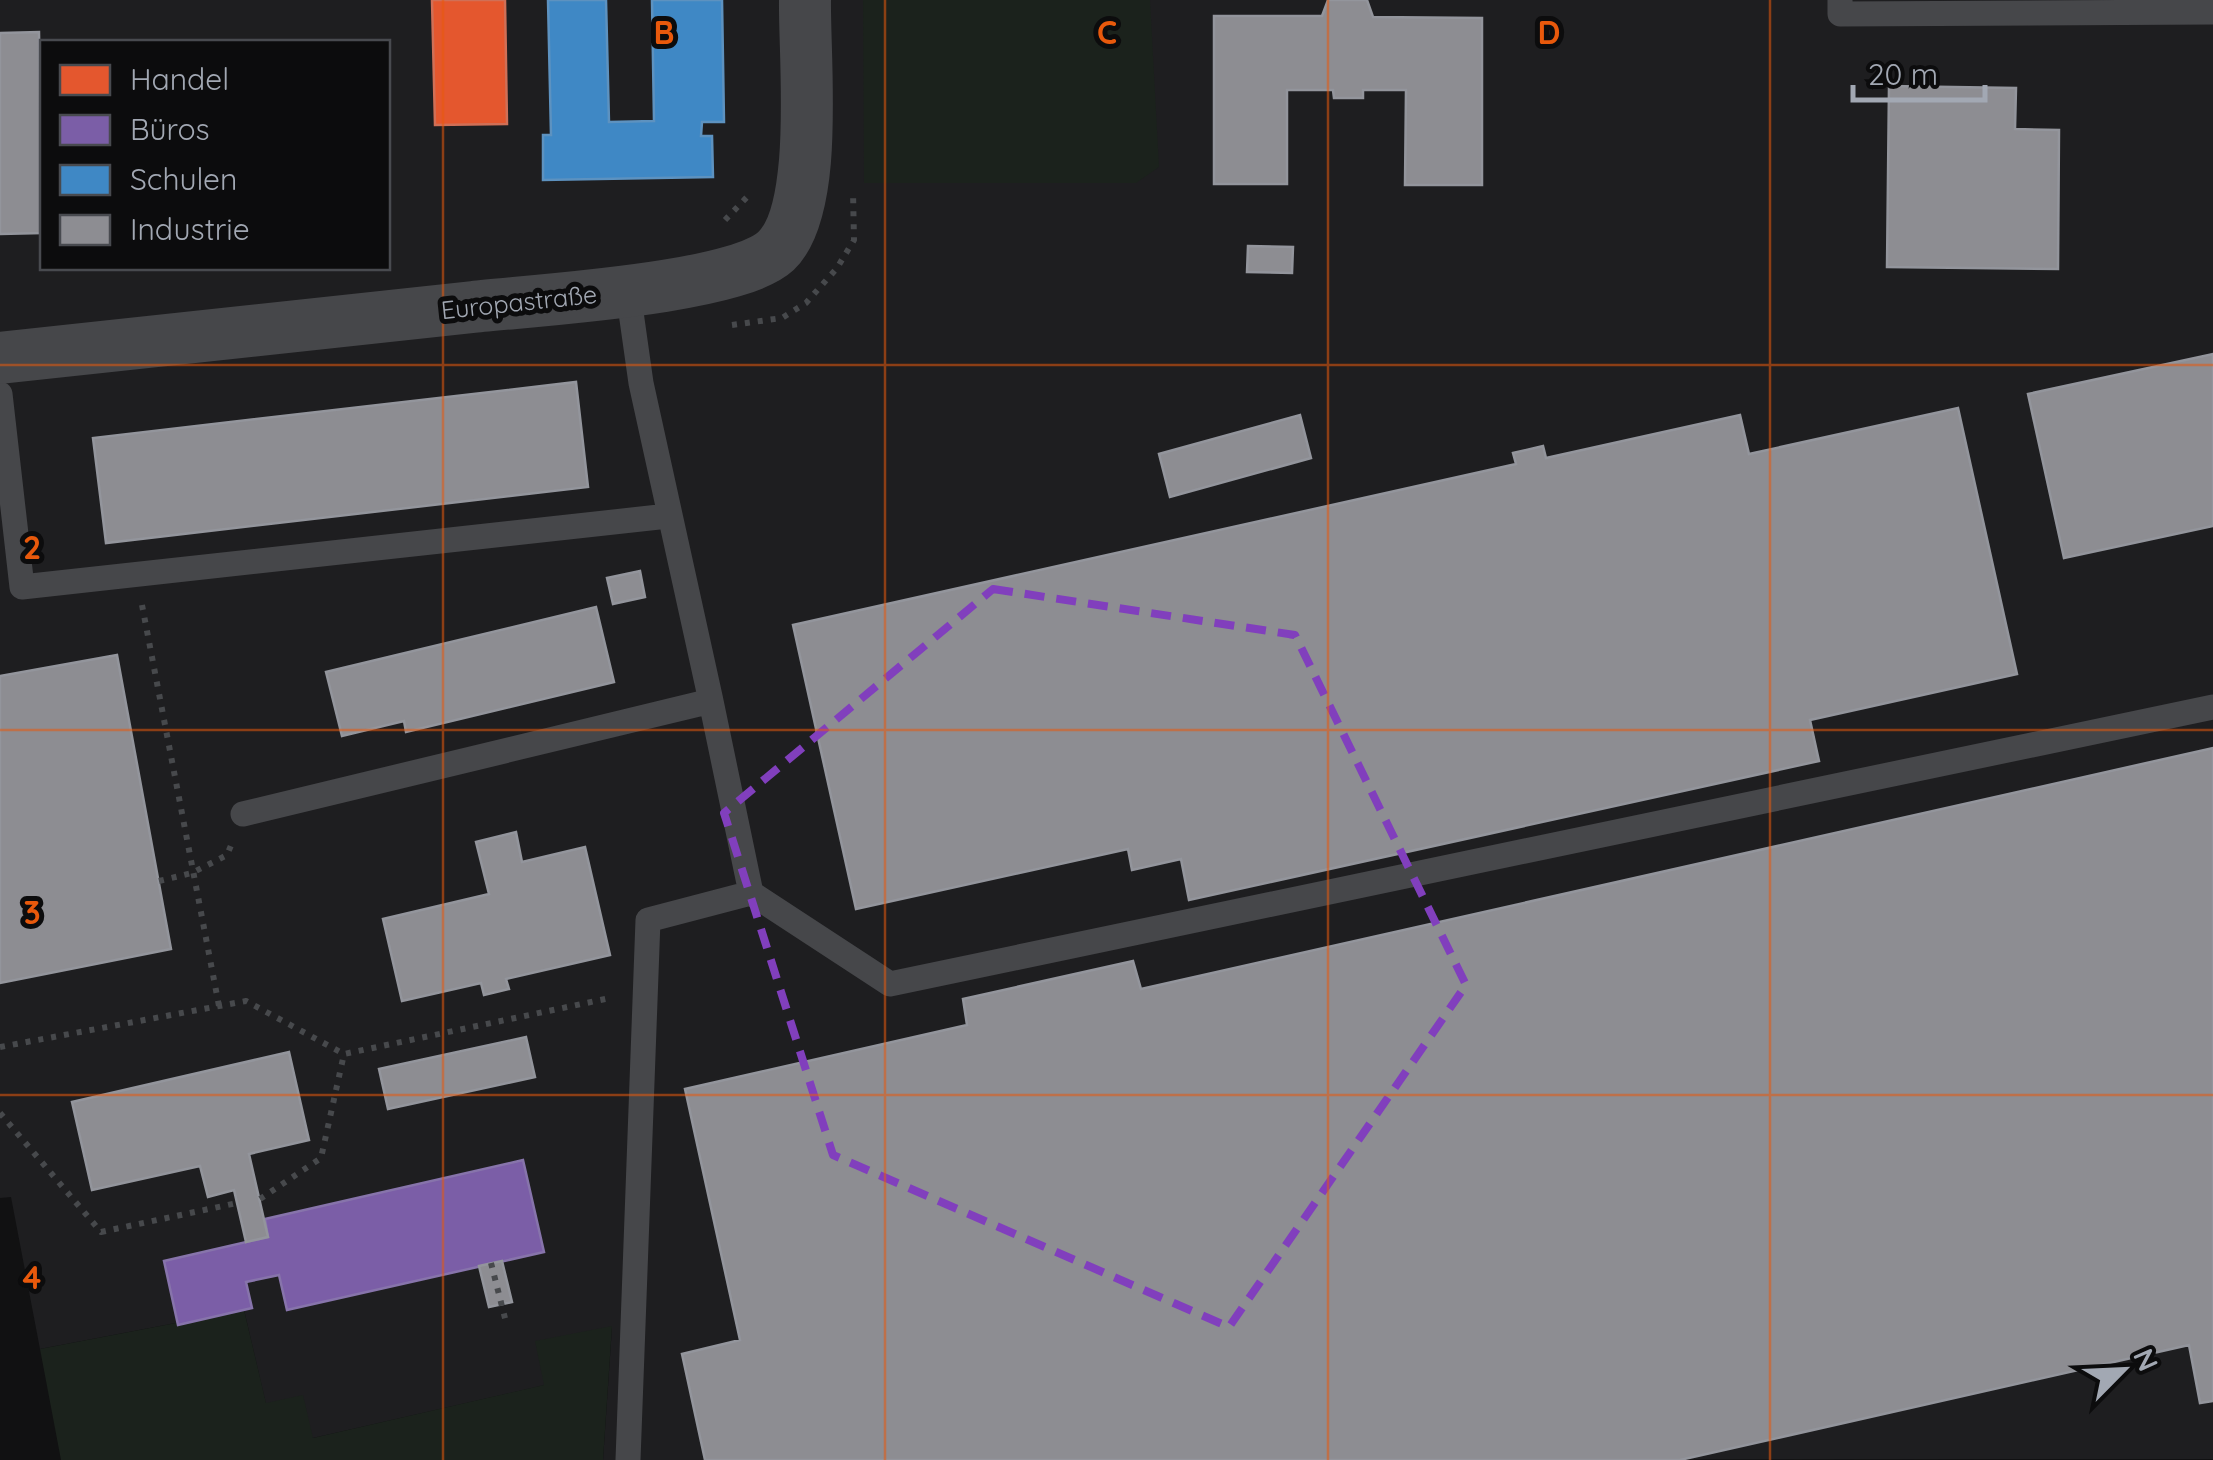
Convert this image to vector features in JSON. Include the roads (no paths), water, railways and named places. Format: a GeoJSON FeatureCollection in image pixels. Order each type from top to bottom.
{"type":"FeatureCollection","features":[{"type":"Feature","properties":{"kind":"street","name":"Europastraße"},"geometry":{"type":"LineString","coordinates":[[0,358],[628,291],[731,272],[777,250],[794,219],[802,186],[805,0]]}},
{"type":"Feature","properties":{"kind":"lane"},"geometry":{"type":"LineString","coordinates":[[1840,0],[1840,14],[2213,12]]}},
{"type":"Feature","properties":{"kind":"lane"},"geometry":{"type":"LineString","coordinates":[[628,291],[641,383],[668,516],[751,894],[890,984],[2213,707]]}},
{"type":"Feature","properties":{"kind":"lane"},"geometry":{"type":"LineString","coordinates":[[0,394],[22,587],[668,516]]}},
{"type":"Feature","properties":{"kind":"lane"},"geometry":{"type":"LineString","coordinates":[[243,814],[710,701]]}},
{"type":"Feature","properties":{"kind":"lane"},"geometry":{"type":"LineString","coordinates":[[628,1460],[648,920],[751,894]]}}]}
